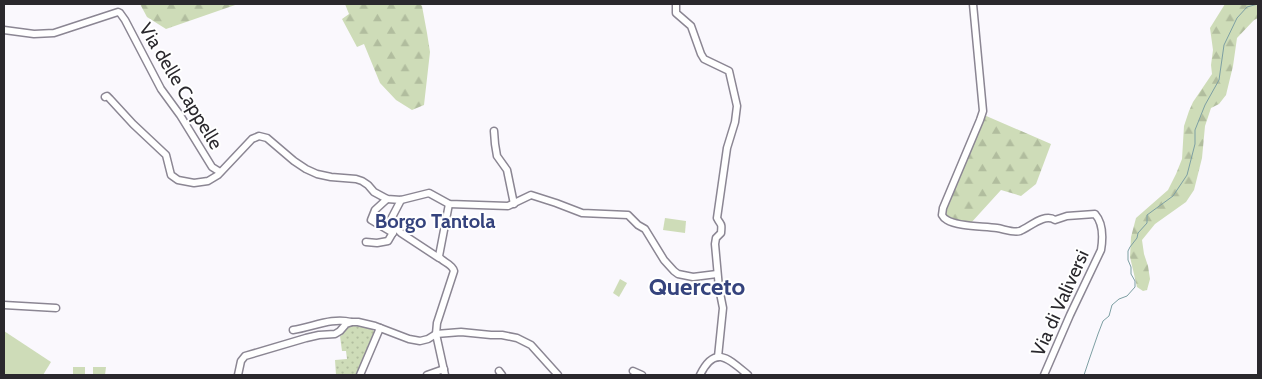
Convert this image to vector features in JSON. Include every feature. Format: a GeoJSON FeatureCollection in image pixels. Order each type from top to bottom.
{"type":"FeatureCollection","features":[{"type":"Feature","properties":{"kind":"street"},"geometry":{"type":"LineString","coordinates":[[676,4],[676,13],[691,26],[702,56],[729,72],[737,104],[718,200],[717,218],[722,228],[715,244],[717,274],[723,308],[718,357]]}},
{"type":"Feature","properties":{"kind":"street","name":"Via di Valiversi"},"geometry":{"type":"LineString","coordinates":[[973,4],[983,111],[943,208],[942,215],[947,220],[954,222],[1015,231],[1052,217],[1055,220],[1067,216],[1096,214],[1102,233],[1101,250],[1066,323],[1044,375]]}},
{"type":"Feature","properties":{"kind":"street","name":"Via delle Cappelle"},"geometry":{"type":"LineString","coordinates":[[4,30],[34,34],[54,34],[119,12],[161,89],[212,166],[220,172]]}},
{"type":"Feature","properties":{"kind":"street","name":"Via delle Cappelle"},"geometry":{"type":"LineString","coordinates":[[105,97],[107,96],[166,155],[171,175],[175,179],[194,183],[214,178],[252,139],[263,136],[294,161],[317,174],[362,182],[368,185],[374,192],[387,199]]}},
{"type":"Feature","properties":{"kind":"street"},"geometry":{"type":"LineString","coordinates":[[494,131],[498,156],[507,170],[514,204]]}},
{"type":"Feature","properties":{"kind":"street"},"geometry":{"type":"LineString","coordinates":[[427,375],[444,372],[436,334],[437,323],[454,271],[451,266],[401,233],[371,220],[375,210],[387,199],[401,200],[429,194],[449,204],[508,206],[531,195],[582,213],[628,215],[645,229],[664,260],[674,272],[693,277],[717,274]]}},
{"type":"Feature","properties":{"kind":"street"},"geometry":{"type":"LineString","coordinates":[[395,230],[390,221],[401,200]]}},
{"type":"Feature","properties":{"kind":"street"},"geometry":{"type":"LineString","coordinates":[[439,258],[449,204]]}},
{"type":"Feature","properties":{"kind":"street"},"geometry":{"type":"LineString","coordinates":[[366,242],[377,243],[388,240],[395,230]]}},
{"type":"Feature","properties":{"kind":"street"},"geometry":{"type":"LineString","coordinates":[[4,305],[56,308]]}},
{"type":"Feature","properties":{"kind":"street"},"geometry":{"type":"LineString","coordinates":[[293,330],[309,328],[336,320],[344,320],[362,323],[420,341],[446,332],[502,335],[517,338],[531,345],[558,375]]}},
{"type":"Feature","properties":{"kind":"street"},"geometry":{"type":"LineString","coordinates":[[238,375],[241,361],[245,356],[306,338],[334,334],[340,331],[346,324],[352,322]]}},
{"type":"Feature","properties":{"kind":"street"},"geometry":{"type":"LineString","coordinates":[[360,375],[380,328]]}},
{"type":"Feature","properties":{"kind":"street"},"geometry":{"type":"LineString","coordinates":[[700,375],[706,364],[718,357],[727,358],[748,375]]}},
{"type":"Feature","properties":{"kind":"street"},"geometry":{"type":"LineString","coordinates":[[633,372],[642,375]]}},
{"type":"Feature","properties":{"kind":"green space"},"geometry":{"type":"Polygon","coordinates":[[[140,4],[238,4],[166,29],[147,17],[140,4]]]}},
{"type":"Feature","properties":{"kind":"green space"},"geometry":{"type":"Polygon","coordinates":[[[345,4],[420,4],[422,6],[430,52],[424,105],[412,110],[396,100],[380,83],[364,44],[357,47],[342,19],[349,14],[345,4]]]}},
{"type":"Feature","properties":{"kind":"green space"},"geometry":{"type":"Polygon","coordinates":[[[1225,4],[1258,4],[1258,18],[1237,38],[1226,95],[1219,104],[1211,108],[1205,126],[1202,158],[1194,190],[1186,202],[1155,224],[1142,240],[1150,279],[1147,290],[1143,291],[1137,287],[1130,257],[1131,237],[1136,218],[1168,190],[1176,174],[1182,159],[1184,126],[1189,111],[1212,74],[1213,50],[1210,28],[1225,4]]]}},
{"type":"Feature","properties":{"kind":"green space"},"geometry":{"type":"Polygon","coordinates":[[[984,115],[1051,144],[1036,184],[1021,196],[1001,190],[970,224],[949,219],[944,215],[945,208],[984,115]]]}},
{"type":"Feature","properties":{"kind":"green space"},"geometry":{"type":"Polygon","coordinates":[[[665,218],[686,221],[685,233],[663,230],[665,218]]]}},
{"type":"Feature","properties":{"kind":"green space"},"geometry":{"type":"Polygon","coordinates":[[[620,279],[627,283],[619,297],[613,293],[620,279]]]}},
{"type":"Feature","properties":{"kind":"green space"},"geometry":{"type":"Polygon","coordinates":[[[355,325],[371,329],[374,331],[374,335],[357,375],[336,375],[335,360],[347,359],[346,351],[342,351],[340,336],[347,328],[355,325]]]}},
{"type":"Feature","properties":{"kind":"green space"},"geometry":{"type":"Polygon","coordinates":[[[4,331],[51,362],[43,375],[4,375],[4,331]]]}},
{"type":"Feature","properties":{"kind":"green space"},"geometry":{"type":"Polygon","coordinates":[[[73,367],[85,367],[85,375],[73,375],[73,367]]]}},
{"type":"Feature","properties":{"kind":"green space"},"geometry":{"type":"Polygon","coordinates":[[[93,367],[106,367],[105,375],[93,375],[93,367]]]}},
{"type":"Feature","properties":{"kind":"waterway"},"geometry":{"type":"LineString","coordinates":[[1084,375],[1103,321],[1109,316],[1112,305],[1119,299],[1127,296],[1135,287],[1135,281],[1131,274],[1128,260],[1130,247],[1137,238],[1138,233],[1147,223],[1147,215],[1173,196],[1187,175],[1195,144],[1195,130],[1205,105],[1219,80],[1224,45],[1237,18],[1247,7],[1258,4]]}},
{"type":"Feature","properties":{"kind":"district","name":"Borgo Tantola"},"geometry":{"type":"Point","coordinates":[435,221]}},
{"type":"Feature","properties":{"kind":"district","name":"Querceto"},"geometry":{"type":"Point","coordinates":[697,286]}}]}
